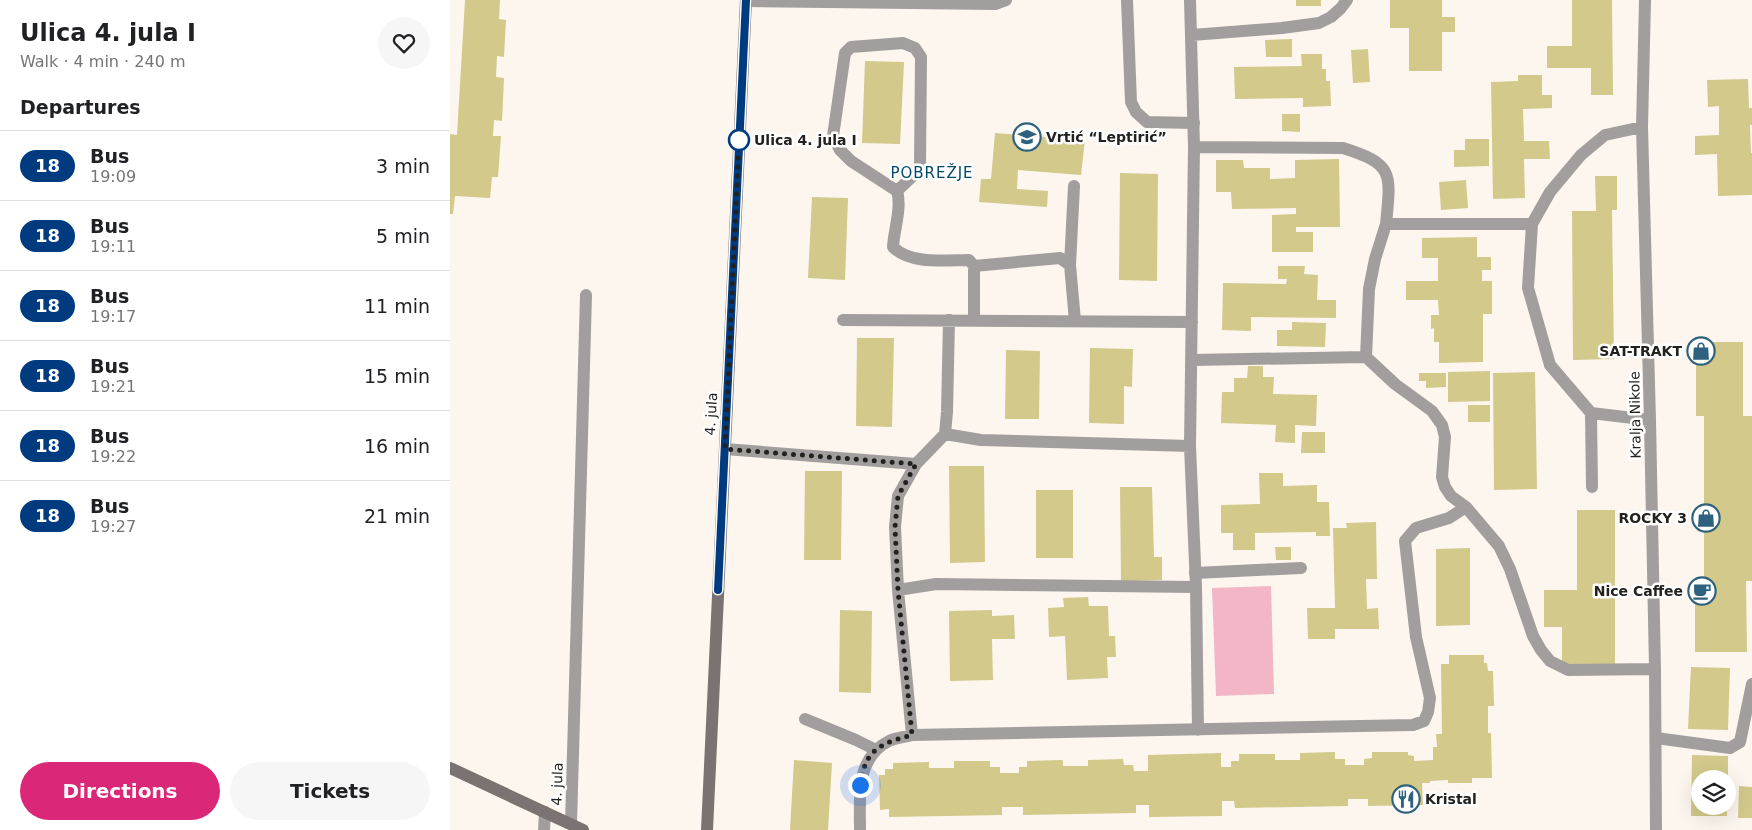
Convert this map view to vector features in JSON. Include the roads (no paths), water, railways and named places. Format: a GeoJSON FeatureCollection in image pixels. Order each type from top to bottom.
{"type":"FeatureCollection","features":[{"type":"Feature","properties":{"kind":"main road","name":"4. jula"},"geometry":{"type":"LineString","coordinates":[[707,830],[746,1]]}},
{"type":"Feature","properties":{"kind":"main road"},"geometry":{"type":"LineString","coordinates":[[450,768],[583,830]]}},
{"type":"Feature","properties":{"kind":"street"},"geometry":{"type":"LineString","coordinates":[[746,1],[995,4],[1006,0]]}},
{"type":"Feature","properties":{"kind":"street"},"geometry":{"type":"LineString","coordinates":[[1127,0],[1131,102],[1136,112],[1146,122],[1194,123]]}},
{"type":"Feature","properties":{"kind":"street"},"geometry":{"type":"LineString","coordinates":[[1190,0],[1194,123],[1190,446],[1196,588],[1198,730]]}},
{"type":"Feature","properties":{"kind":"street"},"geometry":{"type":"LineString","coordinates":[[1192,35],[1282,28],[1318,23],[1342,8],[1347,0]]}},
{"type":"Feature","properties":{"kind":"street","name":"Kralja Nikole"},"geometry":{"type":"LineString","coordinates":[[1644,0],[1642,127],[1655,669],[1656,830]]}},
{"type":"Feature","properties":{"kind":"street"},"geometry":{"type":"LineString","coordinates":[[897,191],[916,174],[920,166],[921,57],[915,48],[903,43],[851,47],[845,54],[834,136],[840,150],[851,161],[897,191],[900,199],[894,247],[900,254],[926,260],[969,260],[974,266],[974,320]]}},
{"type":"Feature","properties":{"kind":"street"},"geometry":{"type":"LineString","coordinates":[[1592,487],[1591,413],[1550,365],[1528,288],[1532,224],[1550,192],[1581,155],[1605,135],[1642,127]]}},
{"type":"Feature","properties":{"kind":"street"},"geometry":{"type":"LineString","coordinates":[[1194,147],[1342,148],[1364,155],[1379,163],[1385,171],[1389,196],[1386,224],[1375,259],[1369,289],[1366,357]]}},
{"type":"Feature","properties":{"kind":"street"},"geometry":{"type":"LineString","coordinates":[[1074,186],[1070,264],[1075,321]]}},
{"type":"Feature","properties":{"kind":"street"},"geometry":{"type":"LineString","coordinates":[[1386,224],[1532,224]]}},
{"type":"Feature","properties":{"kind":"street"},"geometry":{"type":"LineString","coordinates":[[974,266],[1060,258],[1070,264]]}},
{"type":"Feature","properties":{"kind":"street","name":"4. jula"},"geometry":{"type":"LineString","coordinates":[[571,824],[586,295]]}},
{"type":"Feature","properties":{"kind":"street"},"geometry":{"type":"LineString","coordinates":[[843,320],[1192,322]]}},
{"type":"Feature","properties":{"kind":"street"},"geometry":{"type":"LineString","coordinates":[[912,735],[898,590],[895,527],[898,496],[916,464],[945,434],[949,320]]}},
{"type":"Feature","properties":{"kind":"street"},"geometry":{"type":"LineString","coordinates":[[1192,360],[1366,357],[1395,384],[1432,411],[1442,425],[1445,437],[1442,476],[1445,486],[1451,496],[1466,507],[1500,546],[1534,636],[1541,650],[1550,661],[1568,670],[1655,669]]}},
{"type":"Feature","properties":{"kind":"street"},"geometry":{"type":"LineString","coordinates":[[1591,413],[1650,420]]}},
{"type":"Feature","properties":{"kind":"street"},"geometry":{"type":"LineString","coordinates":[[945,434],[981,440],[1190,446]]}},
{"type":"Feature","properties":{"kind":"street"},"geometry":{"type":"LineString","coordinates":[[725,449],[916,464]]}},
{"type":"Feature","properties":{"kind":"street"},"geometry":{"type":"LineString","coordinates":[[860,830],[860,785],[865,764],[876,750],[890,740],[912,735],[1413,726],[1424,720],[1428,712],[1430,698],[1416,637],[1405,541],[1416,528],[1449,518],[1466,507]]}},
{"type":"Feature","properties":{"kind":"street"},"geometry":{"type":"LineString","coordinates":[[1195,573],[1301,568]]}},
{"type":"Feature","properties":{"kind":"street"},"geometry":{"type":"LineString","coordinates":[[898,590],[936,584],[1196,588]]}},
{"type":"Feature","properties":{"kind":"street"},"geometry":{"type":"LineString","coordinates":[[1656,738],[1730,748],[1740,742],[1752,684]]}},
{"type":"Feature","properties":{"kind":"street"},"geometry":{"type":"LineString","coordinates":[[806,719],[876,750]]}},
{"type":"Feature","properties":{"kind":"street"},"geometry":{"type":"LineString","coordinates":[[544,830],[545,812]]}},
{"type":"Feature","properties":{"kind":"place","name":"Vrtić “Leptirić”"},"geometry":{"type":"Point","coordinates":[1027,137]}},
{"type":"Feature","properties":{"kind":"place","name":"Ulica 4. jula I"},"geometry":{"type":"Point","coordinates":[739,140]}},
{"type":"Feature","properties":{"kind":"place","name":"SAT-TRAKT"},"geometry":{"type":"Point","coordinates":[1701,351]}},
{"type":"Feature","properties":{"kind":"place","name":"ROCKY 3"},"geometry":{"type":"Point","coordinates":[1706,518]}},
{"type":"Feature","properties":{"kind":"place","name":"Nice Caffee"},"geometry":{"type":"Point","coordinates":[1702,591]}},
{"type":"Feature","properties":{"kind":"place","name":"Kristal"},"geometry":{"type":"Point","coordinates":[1406,799]}},
{"type":"Feature","properties":{"kind":"district","name":"POBREŽJE"},"geometry":{"type":"Point","coordinates":[932,173]}}]}
